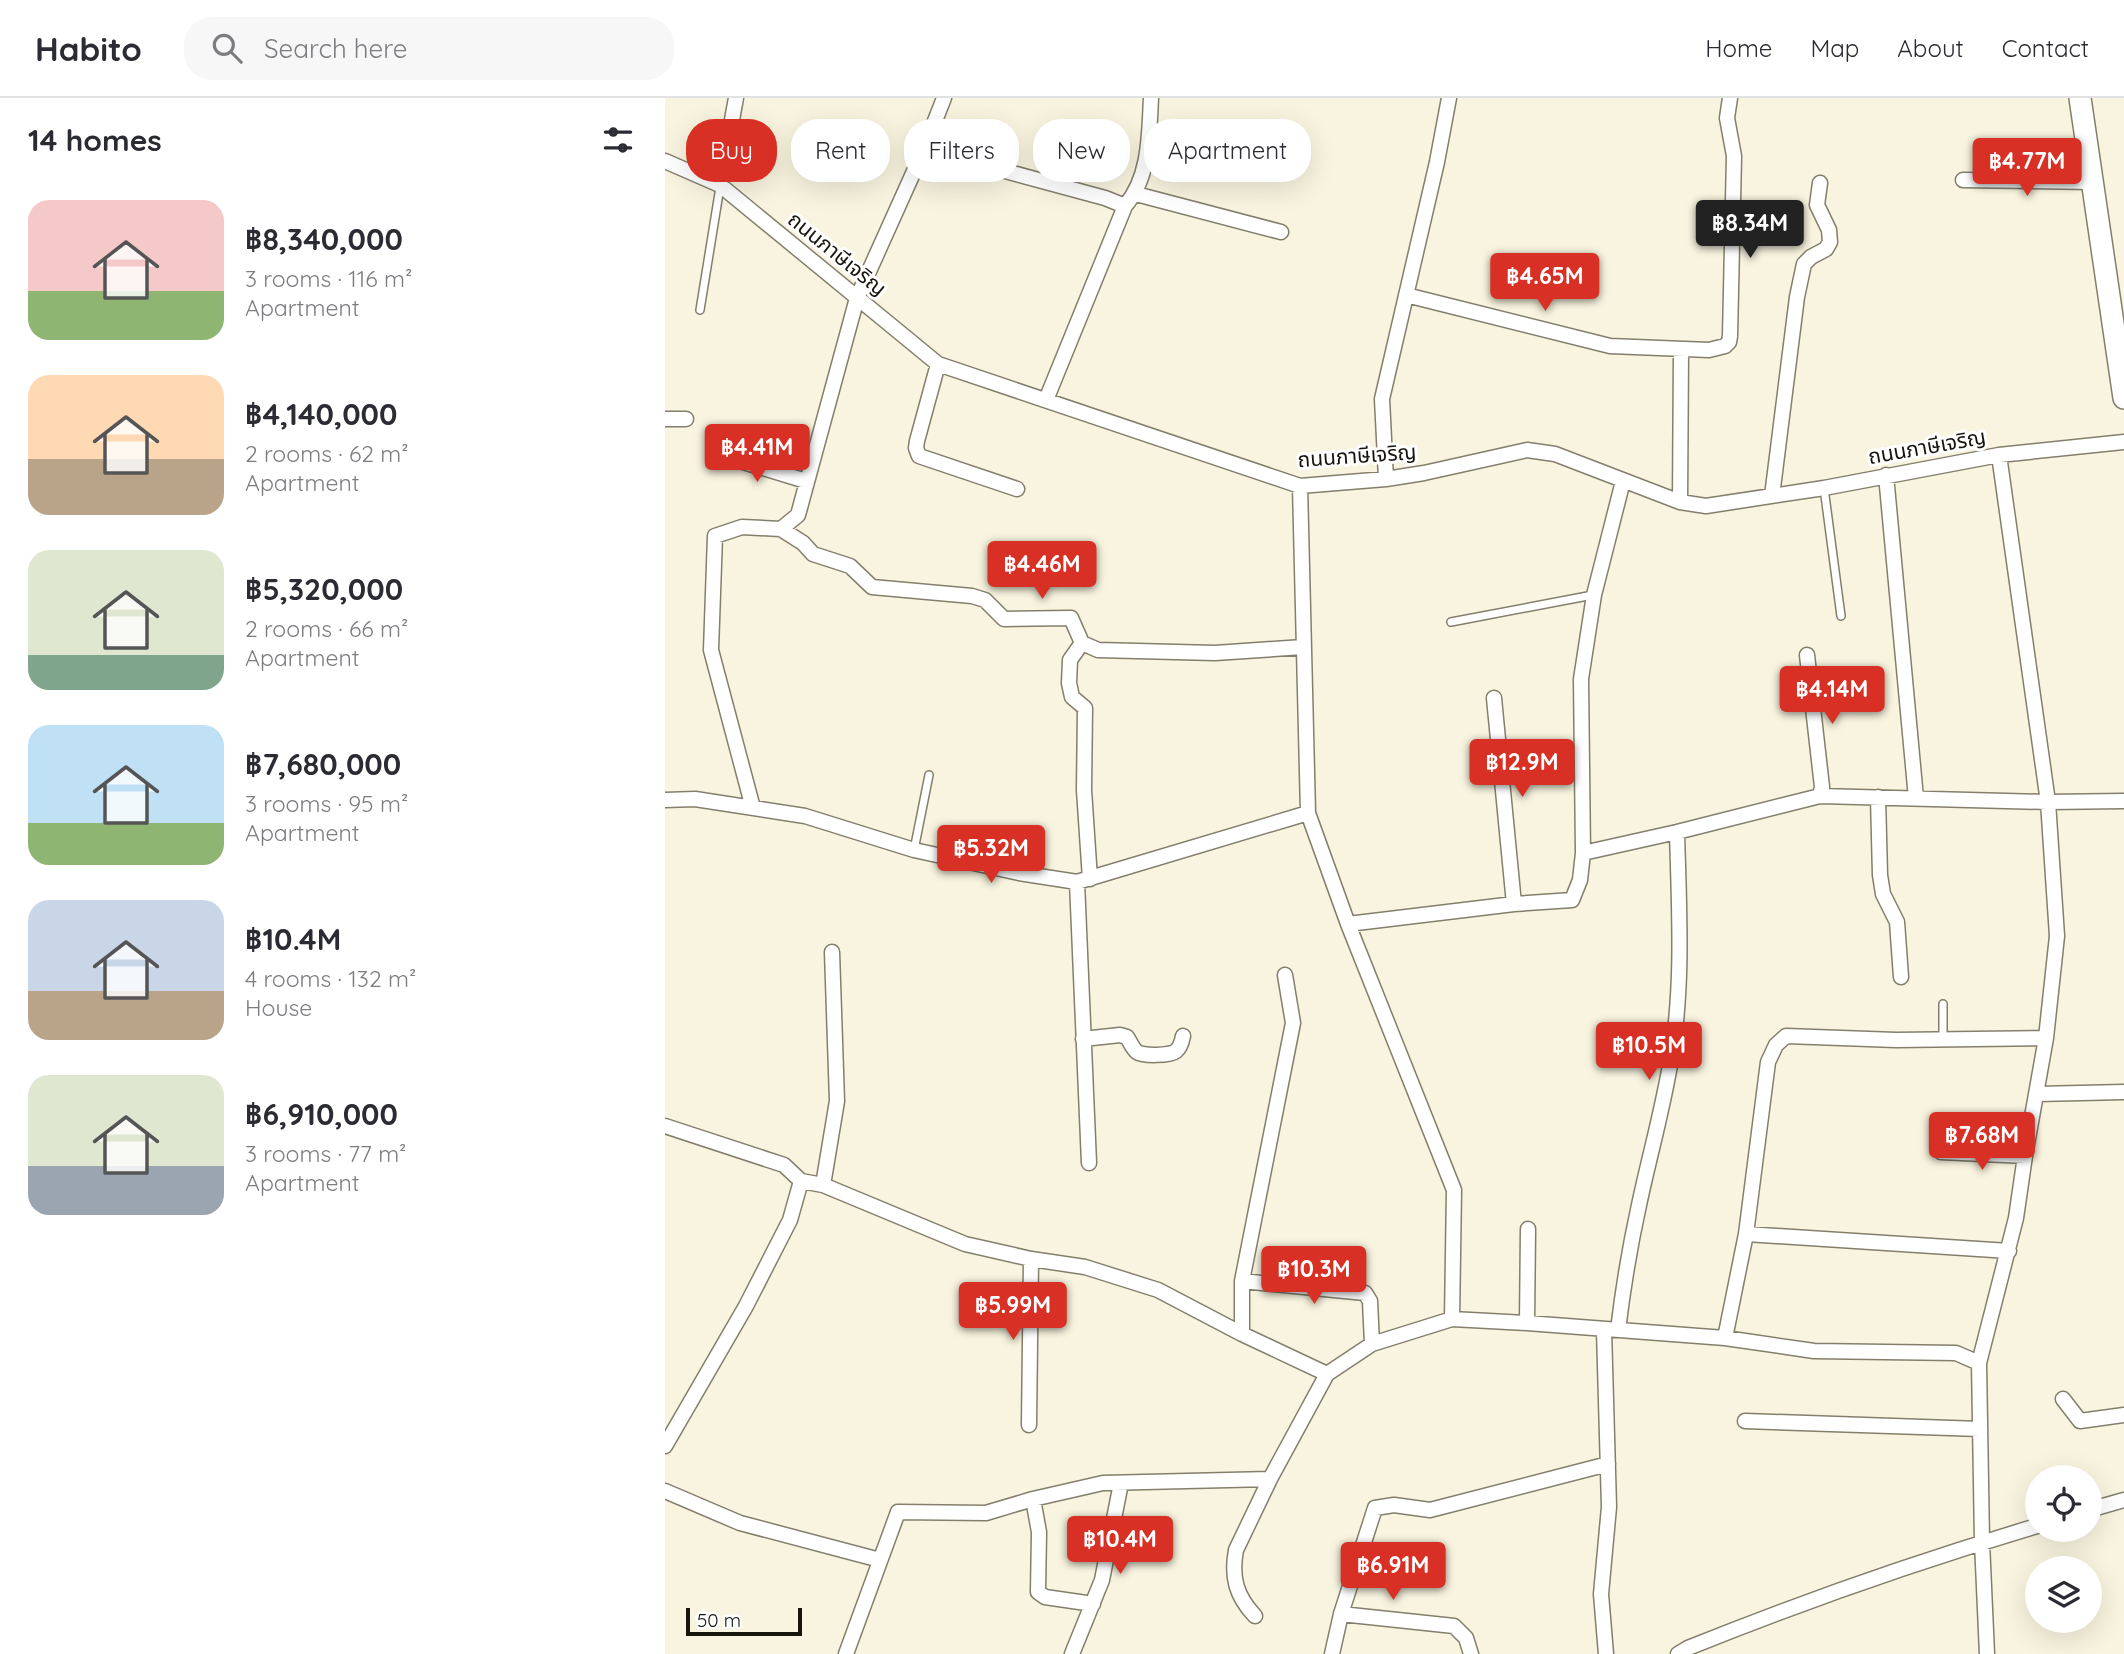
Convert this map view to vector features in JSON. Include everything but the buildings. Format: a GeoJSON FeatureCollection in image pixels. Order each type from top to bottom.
{"type":"FeatureCollection","features":[{"type":"Feature","properties":{"kind":"street"},"geometry":{"type":"LineString","coordinates":[[720,185],[736,98]]}},
{"type":"Feature","properties":{"kind":"street"},"geometry":{"type":"LineString","coordinates":[[936,119],[944,98]]}},
{"type":"Feature","properties":{"kind":"street"},"geometry":{"type":"LineString","coordinates":[[1046,400],[1125,206],[1136,194],[1149,148],[1151,98]]}},
{"type":"Feature","properties":{"kind":"street"},"geometry":{"type":"LineString","coordinates":[[1386,479],[1382,399],[1437,162],[1449,98]]}},
{"type":"Feature","properties":{"kind":"street"},"geometry":{"type":"LineString","coordinates":[[1406,295],[1621,348],[1681,351],[1725,346],[1730,339],[1734,169],[1727,118],[1730,98]]}},
{"type":"Feature","properties":{"kind":"street"},"geometry":{"type":"LineString","coordinates":[[2080,98],[2124,398]]}},
{"type":"Feature","properties":{"kind":"street","name":"ถนนภาษีเจริญ"},"geometry":{"type":"LineString","coordinates":[[665,160],[720,185],[938,364],[1300,486],[1424,473],[1527,450],[1555,454],[1680,502],[1706,506],[1824,488],[1999,455],[2124,442]]}},
{"type":"Feature","properties":{"kind":"street"},"geometry":{"type":"LineString","coordinates":[[1019,175],[1125,206]]}},
{"type":"Feature","properties":{"kind":"street"},"geometry":{"type":"LineString","coordinates":[[1963,180],[2092,181]]}},
{"type":"Feature","properties":{"kind":"street"},"geometry":{"type":"LineString","coordinates":[[781,529],[798,515],[857,298],[909,182]]}},
{"type":"Feature","properties":{"kind":"street"},"geometry":{"type":"LineString","coordinates":[[1772,496],[1797,297],[1804,264],[1826,249],[1830,242],[1829,230],[1818,205],[1820,183]]}},
{"type":"Feature","properties":{"kind":"street"},"geometry":{"type":"LineString","coordinates":[[1136,194],[1281,232]]}},
{"type":"Feature","properties":{"kind":"street"},"geometry":{"type":"LineString","coordinates":[[1680,502],[1681,351]]}},
{"type":"Feature","properties":{"kind":"street"},"geometry":{"type":"LineString","coordinates":[[938,364],[917,441],[919,456],[1017,489]]}},
{"type":"Feature","properties":{"kind":"street"},"geometry":{"type":"LineString","coordinates":[[665,419],[686,419]]}},
{"type":"Feature","properties":{"kind":"street"},"geometry":{"type":"LineString","coordinates":[[717,454],[806,481]]}},
{"type":"Feature","properties":{"kind":"street"},"geometry":{"type":"LineString","coordinates":[[1987,1654],[1979,1363],[2017,1218],[2046,1038],[2057,936],[2047,802],[1999,455]]}},
{"type":"Feature","properties":{"kind":"street"},"geometry":{"type":"LineString","coordinates":[[1885,475],[1916,798]]}},
{"type":"Feature","properties":{"kind":"street"},"geometry":{"type":"LineString","coordinates":[[1349,924],[1514,904],[1572,900],[1580,880],[1583,853],[1581,679],[1594,595],[1623,481]]}},
{"type":"Feature","properties":{"kind":"street"},"geometry":{"type":"LineString","coordinates":[[1300,486],[1308,813],[1454,1191],[1452,1320]]}},
{"type":"Feature","properties":{"kind":"street"},"geometry":{"type":"LineString","coordinates":[[753,808],[711,650],[715,536],[742,527],[781,529],[803,542],[813,554],[850,566],[872,587],[972,596],[985,600],[1004,619],[1071,618],[1082,643],[1098,650],[1215,653],[1303,647]]}},
{"type":"Feature","properties":{"kind":"street"},"geometry":{"type":"LineString","coordinates":[[1082,643],[1070,660],[1069,683],[1072,697],[1085,709],[1083,1039],[1089,1163]]}},
{"type":"Feature","properties":{"kind":"street"},"geometry":{"type":"LineString","coordinates":[[1807,655],[1822,787],[1820,796]]}},
{"type":"Feature","properties":{"kind":"street"},"geometry":{"type":"LineString","coordinates":[[1494,698],[1514,904]]}},
{"type":"Feature","properties":{"kind":"street"},"geometry":{"type":"LineString","coordinates":[[1583,853],[1820,796],[2047,802],[2124,801]]}},
{"type":"Feature","properties":{"kind":"street"},"geometry":{"type":"LineString","coordinates":[[1878,797],[1880,875],[1883,894],[1897,922],[1901,978]]}},
{"type":"Feature","properties":{"kind":"street"},"geometry":{"type":"LineString","coordinates":[[665,800],[695,799],[805,816],[914,850],[1019,873],[1084,881],[1308,813]]}},
{"type":"Feature","properties":{"kind":"street"},"geometry":{"type":"LineString","coordinates":[[1606,1654],[1601,1594],[1609,1507],[1611,1330],[1670,1065],[1678,1010],[1680,957],[1677,832]]}},
{"type":"Feature","properties":{"kind":"street"},"geometry":{"type":"LineString","coordinates":[[823,1185],[837,1101],[832,952]]}},
{"type":"Feature","properties":{"kind":"street"},"geometry":{"type":"LineString","coordinates":[[1243,1334],[1242,1281],[1293,1023],[1285,975]]}},
{"type":"Feature","properties":{"kind":"street"},"geometry":{"type":"LineString","coordinates":[[1083,1039],[1120,1035],[1127,1037],[1139,1054],[1170,1054],[1177,1051],[1183,1035]]}},
{"type":"Feature","properties":{"kind":"street"},"geometry":{"type":"LineString","coordinates":[[1725,1338],[1746,1234],[1768,1062],[1776,1045],[1786,1036],[1896,1040],[2046,1038]]}},
{"type":"Feature","properties":{"kind":"street"},"geometry":{"type":"LineString","coordinates":[[2037,1094],[2124,1092]]}},
{"type":"Feature","properties":{"kind":"street"},"geometry":{"type":"LineString","coordinates":[[665,1126],[784,1165],[801,1181],[823,1185],[965,1244],[1031,1259],[1085,1267],[1159,1290],[1327,1374]]}},
{"type":"Feature","properties":{"kind":"street"},"geometry":{"type":"LineString","coordinates":[[1941,1152],[2025,1156]]}},
{"type":"Feature","properties":{"kind":"street"},"geometry":{"type":"LineString","coordinates":[[665,1446],[747,1306],[790,1220],[801,1181]]}},
{"type":"Feature","properties":{"kind":"street"},"geometry":{"type":"LineString","coordinates":[[1527,1322],[1528,1229]]}},
{"type":"Feature","properties":{"kind":"street"},"geometry":{"type":"LineString","coordinates":[[1746,1234],[2009,1251]]}},
{"type":"Feature","properties":{"kind":"street"},"geometry":{"type":"LineString","coordinates":[[1029,1425],[1031,1259]]}},
{"type":"Feature","properties":{"kind":"street"},"geometry":{"type":"LineString","coordinates":[[1242,1281],[1365,1293],[1370,1301],[1372,1344]]}},
{"type":"Feature","properties":{"kind":"street"},"geometry":{"type":"LineString","coordinates":[[1255,1616],[1243,1604],[1237,1588],[1233,1574],[1236,1550],[1270,1479],[1327,1374],[1372,1344],[1452,1320],[1527,1322],[1725,1338],[1814,1350],[1956,1353],[1979,1363]]}},
{"type":"Feature","properties":{"kind":"street"},"geometry":{"type":"LineString","coordinates":[[2063,1399],[2080,1421],[2124,1415]]}},
{"type":"Feature","properties":{"kind":"street"},"geometry":{"type":"LineString","coordinates":[[1745,1421],[1980,1429]]}},
{"type":"Feature","properties":{"kind":"street"},"geometry":{"type":"LineString","coordinates":[[1332,1654],[1341,1614],[1375,1508],[1394,1505],[1430,1510],[1608,1464]]}},
{"type":"Feature","properties":{"kind":"street"},"geometry":{"type":"LineString","coordinates":[[846,1654],[898,1512],[986,1513],[1103,1483],[1270,1479]]}},
{"type":"Feature","properties":{"kind":"street"},"geometry":{"type":"LineString","coordinates":[[1072,1654],[1102,1580],[1121,1483]]}},
{"type":"Feature","properties":{"kind":"street"},"geometry":{"type":"LineString","coordinates":[[665,1491],[740,1523],[880,1560]]}},
{"type":"Feature","properties":{"kind":"street"},"geometry":{"type":"LineString","coordinates":[[1033,1499],[1039,1532],[1038,1592],[1045,1597],[1093,1604]]}},
{"type":"Feature","properties":{"kind":"street"},"geometry":{"type":"LineString","coordinates":[[2102,1506],[2124,1500]]}},
{"type":"Feature","properties":{"kind":"street"},"geometry":{"type":"LineString","coordinates":[[1678,1654],[1794,1605],[2025,1529]]}},
{"type":"Feature","properties":{"kind":"street"},"geometry":{"type":"LineString","coordinates":[[1341,1614],[1454,1626],[1465,1638],[1471,1654]]}},
{"type":"Feature","properties":{"kind":"lane"},"geometry":{"type":"LineString","coordinates":[[700,310],[720,185]]}},
{"type":"Feature","properties":{"kind":"lane"},"geometry":{"type":"LineString","coordinates":[[1824,488],[1841,616]]}},
{"type":"Feature","properties":{"kind":"lane"},"geometry":{"type":"LineString","coordinates":[[1451,622],[1594,595]]}},
{"type":"Feature","properties":{"kind":"lane"},"geometry":{"type":"LineString","coordinates":[[914,850],[929,775]]}},
{"type":"Feature","properties":{"kind":"lane"},"geometry":{"type":"LineString","coordinates":[[1943,1004],[1943,1039]]}}]}
